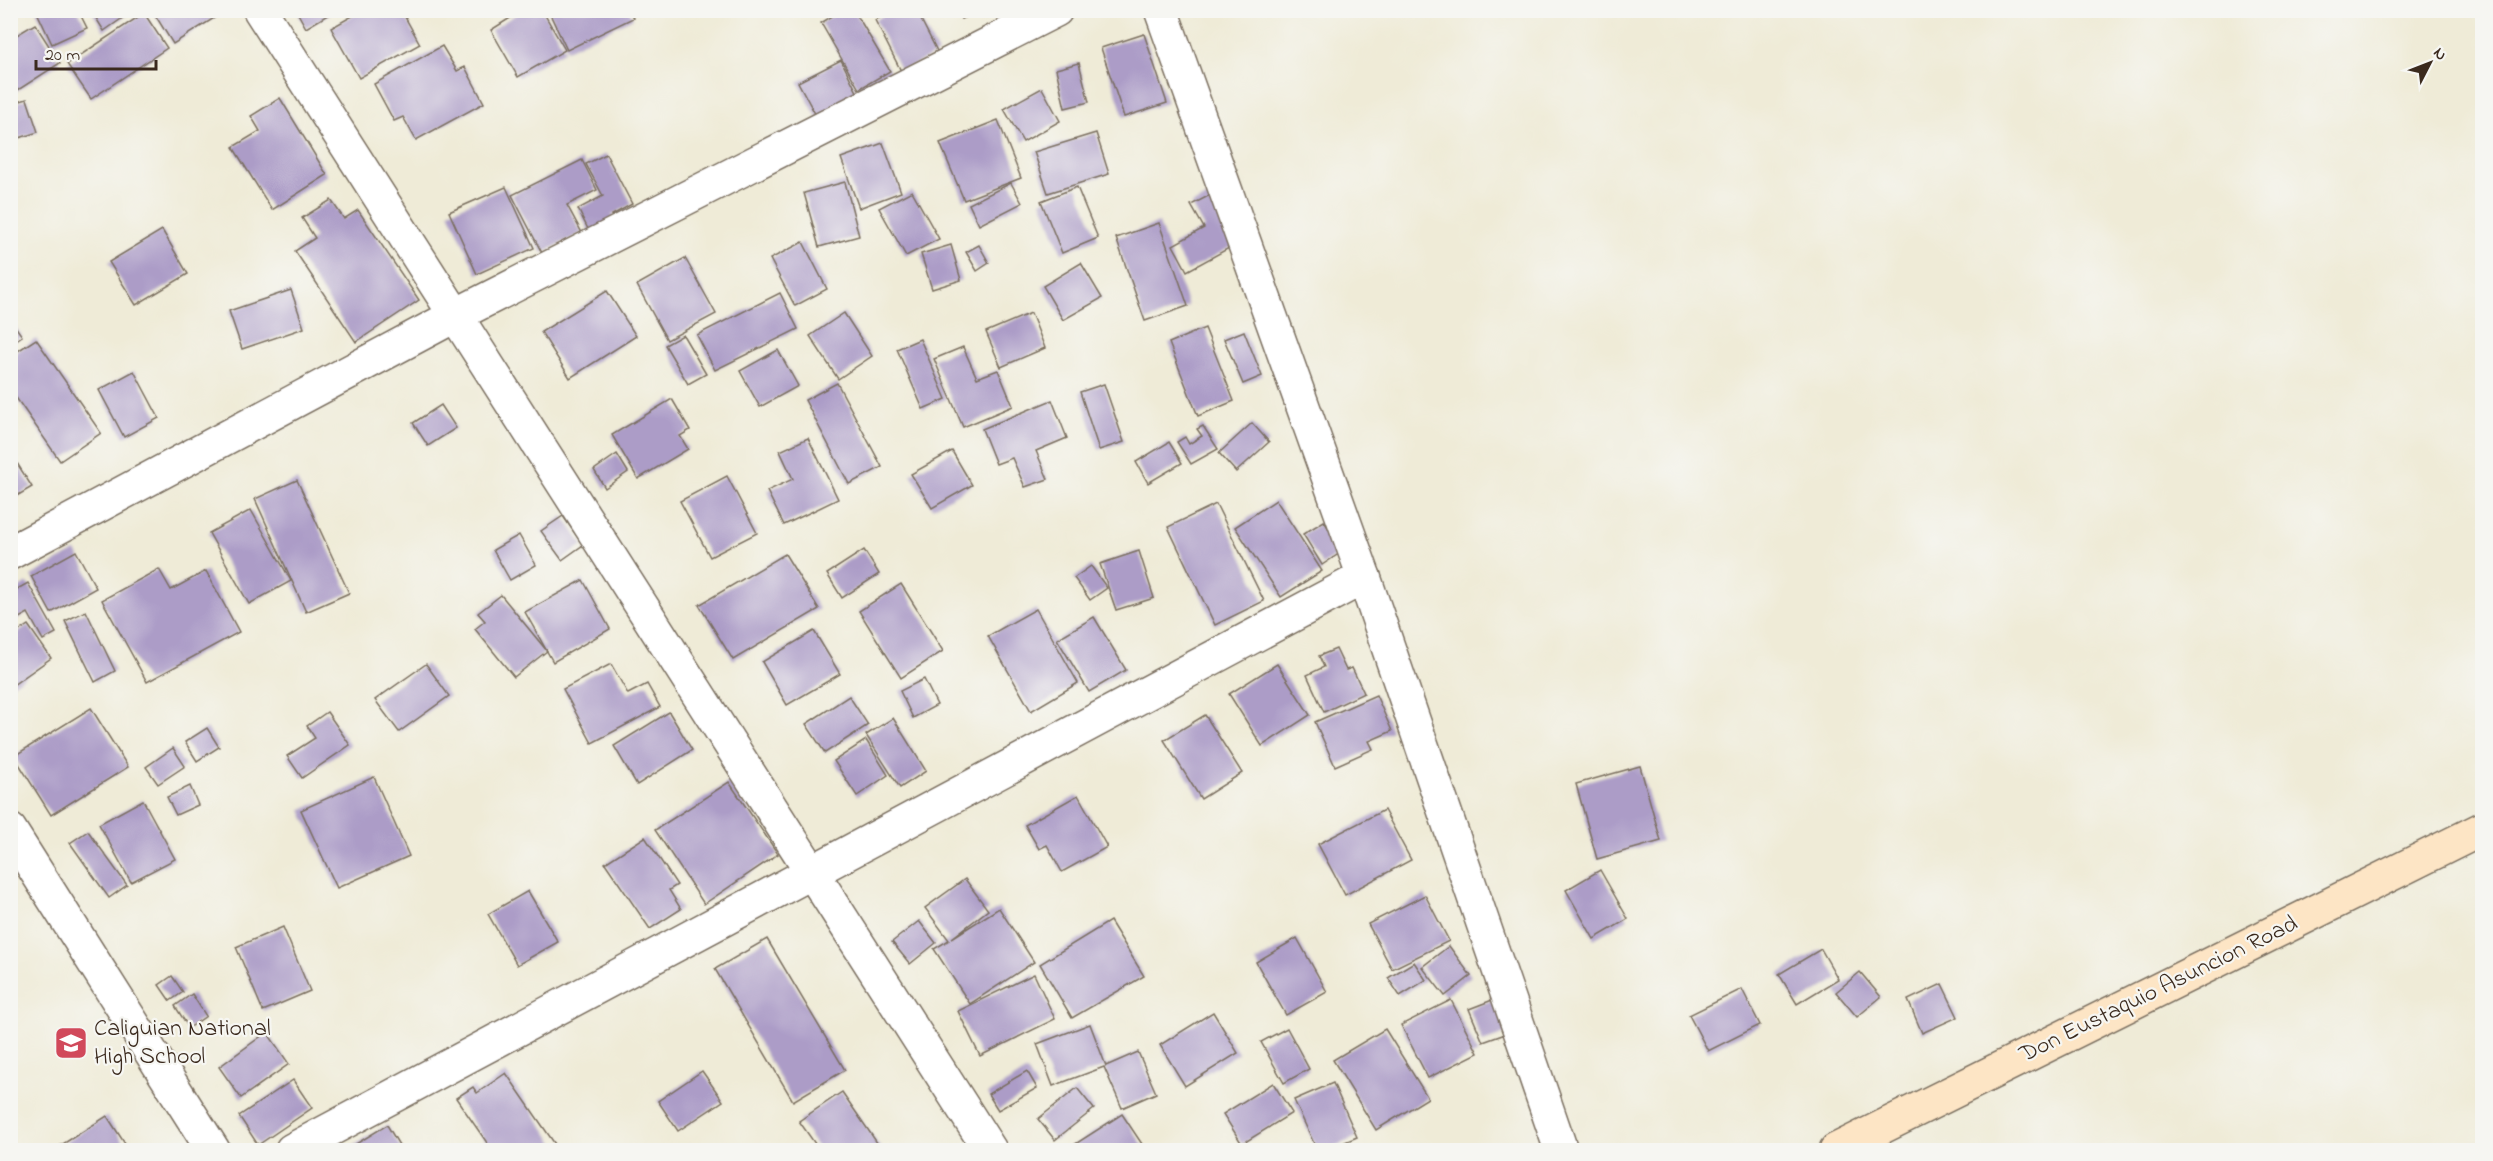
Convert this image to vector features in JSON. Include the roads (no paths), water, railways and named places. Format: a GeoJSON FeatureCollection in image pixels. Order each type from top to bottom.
{"type":"FeatureCollection","features":[{"type":"Feature","properties":{"kind":"main road","name":"Don Eustaquio Asuncion Road"},"geometry":{"type":"LineString","coordinates":[[1836,1150],[2482,829]]}},
{"type":"Feature","properties":{"kind":"street"},"geometry":{"type":"LineString","coordinates":[[260,10],[990,1150]]}},
{"type":"Feature","properties":{"kind":"street"},"geometry":{"type":"LineString","coordinates":[[10,553],[456,315],[1056,10]]}},
{"type":"Feature","properties":{"kind":"street"},"geometry":{"type":"LineString","coordinates":[[1161,10],[1364,577],[1561,1150]]}},
{"type":"Feature","properties":{"kind":"street"},"geometry":{"type":"LineString","coordinates":[[292,1150],[1364,577]]}},
{"type":"Feature","properties":{"kind":"street"},"geometry":{"type":"LineString","coordinates":[[10,830],[213,1150]]}},
{"type":"Feature","properties":{"kind":"place","name":"Caliguian National High School"},"geometry":{"type":"Point","coordinates":[71,1043]}}]}
